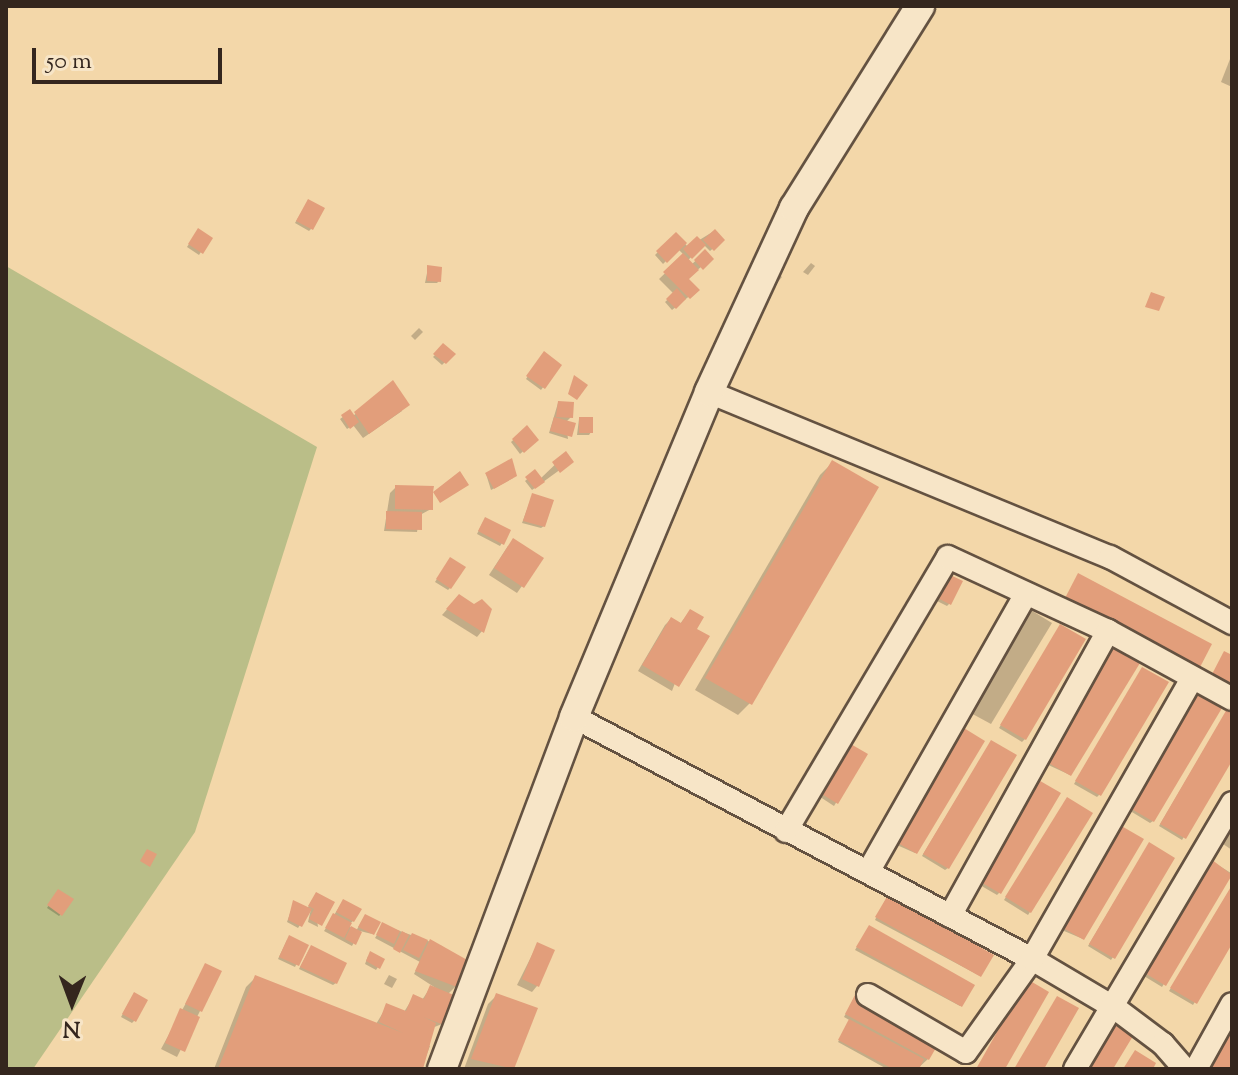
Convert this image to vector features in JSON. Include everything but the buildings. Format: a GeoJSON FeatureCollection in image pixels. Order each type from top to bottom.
{"type":"FeatureCollection","features":[{"type":"Feature","properties":{"kind":"street"},"geometry":{"type":"LineString","coordinates":[[442,1069],[574,717],[709,392],[794,208],[920,6]]}},
{"type":"Feature","properties":{"kind":"street"},"geometry":{"type":"LineString","coordinates":[[709,392],[1110,557],[1232,623]]}},
{"type":"Feature","properties":{"kind":"street"},"geometry":{"type":"LineString","coordinates":[[786,831],[948,557],[1108,631],[1232,699]]}},
{"type":"Feature","properties":{"kind":"street"},"geometry":{"type":"LineString","coordinates":[[868,872],[1026,594]]}},
{"type":"Feature","properties":{"kind":"street"},"geometry":{"type":"LineString","coordinates":[[950,916],[1108,631]]}},
{"type":"Feature","properties":{"kind":"street"},"geometry":{"type":"LineString","coordinates":[[868,995],[961,1060],[1032,959],[1192,678]]}},
{"type":"Feature","properties":{"kind":"street"},"geometry":{"type":"LineString","coordinates":[[574,717],[1032,959],[1115,1008],[1163,1044],[1185,1069]]}},
{"type":"Feature","properties":{"kind":"street"},"geometry":{"type":"LineString","coordinates":[[1075,1069],[1115,1008],[1232,803]]}},
{"type":"Feature","properties":{"kind":"street"},"geometry":{"type":"LineString","coordinates":[[1196,1069],[1232,1004]]}},
{"type":"Feature","properties":{"kind":"green space"},"geometry":{"type":"Polygon","coordinates":[[[6,266],[317,447],[195,832],[33,1069],[6,1069],[6,266]]]}}]}
